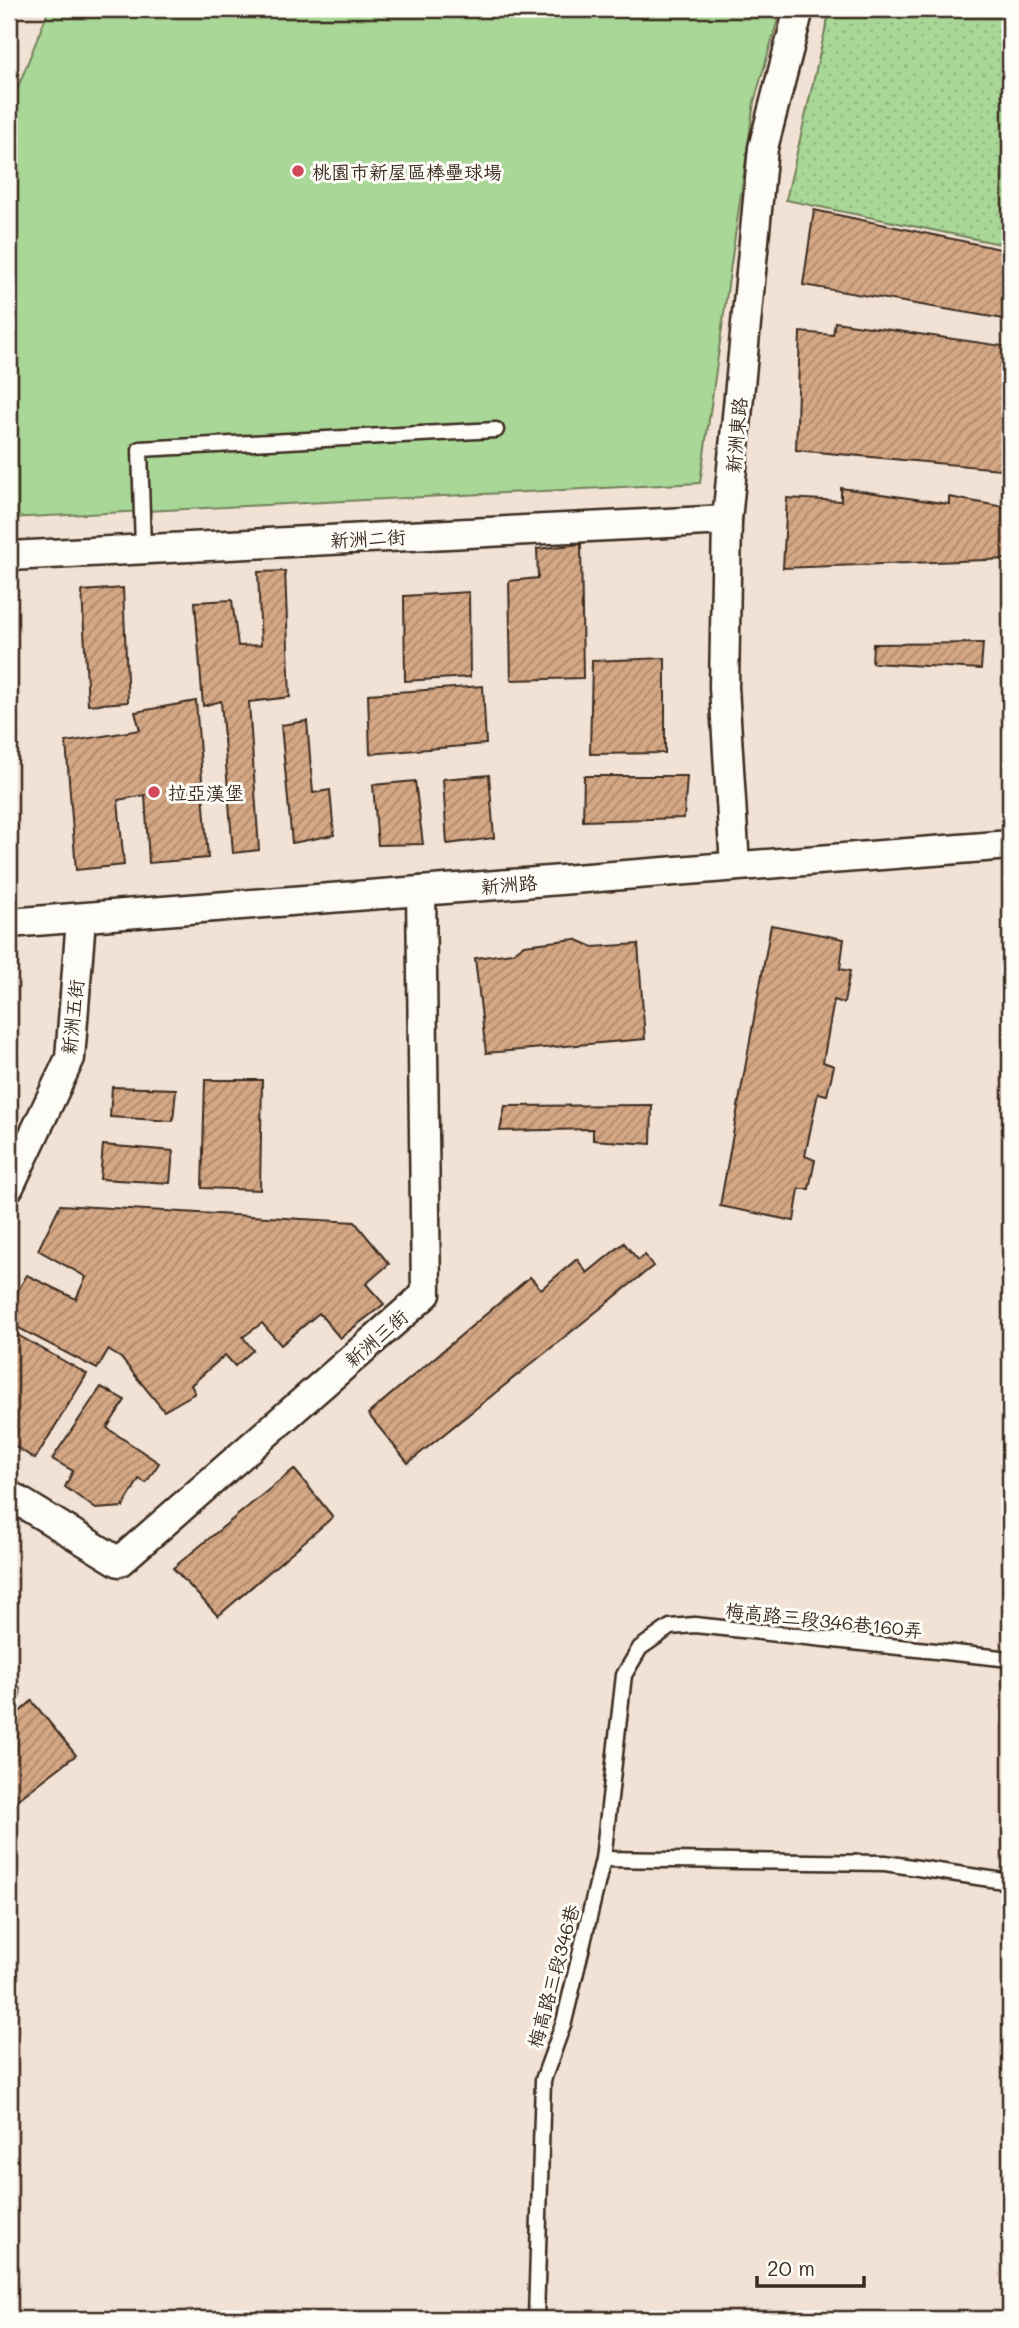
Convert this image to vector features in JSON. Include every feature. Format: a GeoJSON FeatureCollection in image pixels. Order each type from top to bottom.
{"type":"FeatureCollection","features":[{"type":"Feature","properties":{"kind":"street","name":"新洲東路"},"geometry":{"type":"LineString","coordinates":[[734,866],[724,687],[727,520],[763,148],[799,9]]}},
{"type":"Feature","properties":{"kind":"street","name":"新洲二街"},"geometry":{"type":"LineString","coordinates":[[9,556],[727,520]]}},
{"type":"Feature","properties":{"kind":"street","name":"新洲路"},"geometry":{"type":"LineString","coordinates":[[9,923],[1010,845]]}},
{"type":"Feature","properties":{"kind":"street","name":"新洲三街"},"geometry":{"type":"LineString","coordinates":[[9,1495],[119,1562],[426,1294],[421,891]]}},
{"type":"Feature","properties":{"kind":"street","name":"新洲五街"},"geometry":{"type":"LineString","coordinates":[[9,1187],[70,1058],[81,919]]}},
{"type":"Feature","properties":{"kind":"lane"},"geometry":{"type":"LineString","coordinates":[[143,549],[140,449],[496,430]]}},
{"type":"Feature","properties":{"kind":"lane","name":"梅高路三段346巷160弄"},"geometry":{"type":"LineString","coordinates":[[640,1648],[670,1627],[695,1625],[1010,1659]]}},
{"type":"Feature","properties":{"kind":"lane","name":"梅高路三段346巷"},"geometry":{"type":"LineString","coordinates":[[536,2319],[543,2080],[564,2022],[603,1858],[624,1675],[640,1648]]}},
{"type":"Feature","properties":{"kind":"lane"},"geometry":{"type":"LineString","coordinates":[[603,1858],[885,1863],[1010,1882]]}},
{"type":"Feature","properties":{"kind":"green space"},"geometry":{"type":"Polygon","coordinates":[[[49,9],[781,9],[754,102],[700,483],[9,518],[9,110],[49,9]]]}},
{"type":"Feature","properties":{"kind":"green space"},"geometry":{"type":"Polygon","coordinates":[[[830,9],[1010,9],[1010,246],[786,200],[830,9]]]}},
{"type":"Feature","properties":{"kind":"building"},"geometry":{"type":"Polygon","coordinates":[[[814,210],[1010,251],[1010,320],[803,285],[814,210]]]}},
{"type":"Feature","properties":{"kind":"building"},"geometry":{"type":"Polygon","coordinates":[[[835,322],[1010,347],[1010,470],[796,450],[800,332],[833,335],[835,322]]]}},
{"type":"Feature","properties":{"kind":"building"},"geometry":{"type":"Polygon","coordinates":[[[841,488],[949,504],[949,497],[1010,508],[1010,559],[783,568],[787,498],[841,501],[841,488]]]}},
{"type":"Feature","properties":{"kind":"building"},"geometry":{"type":"Polygon","coordinates":[[[581,544],[583,678],[511,680],[509,581],[538,578],[537,549],[581,544]]]}},
{"type":"Feature","properties":{"kind":"building"},"geometry":{"type":"Polygon","coordinates":[[[285,571],[290,697],[249,702],[259,850],[233,853],[221,701],[203,706],[195,602],[232,600],[238,646],[261,645],[258,572],[285,571]]]}},
{"type":"Feature","properties":{"kind":"building"},"geometry":{"type":"Polygon","coordinates":[[[123,588],[128,702],[88,705],[82,591],[123,588]]]}},
{"type":"Feature","properties":{"kind":"building"},"geometry":{"type":"Polygon","coordinates":[[[469,592],[470,677],[405,681],[404,596],[469,592]]]}},
{"type":"Feature","properties":{"kind":"building"},"geometry":{"type":"Polygon","coordinates":[[[983,643],[981,669],[872,663],[873,644],[983,643]]]}},
{"type":"Feature","properties":{"kind":"building"},"geometry":{"type":"Polygon","coordinates":[[[665,658],[665,753],[590,754],[592,661],[665,658]]]}},
{"type":"Feature","properties":{"kind":"building"},"geometry":{"type":"Polygon","coordinates":[[[483,686],[486,744],[370,754],[368,694],[483,686]]]}},
{"type":"Feature","properties":{"kind":"building"},"geometry":{"type":"Polygon","coordinates":[[[196,701],[208,858],[149,863],[145,795],[118,800],[124,865],[76,870],[66,742],[140,730],[135,712],[196,701]]]}},
{"type":"Feature","properties":{"kind":"building"},"geometry":{"type":"Polygon","coordinates":[[[307,721],[313,793],[330,790],[334,835],[292,843],[281,725],[307,721]]]}},
{"type":"Feature","properties":{"kind":"building"},"geometry":{"type":"Polygon","coordinates":[[[489,775],[494,838],[447,844],[443,779],[489,775]]]}},
{"type":"Feature","properties":{"kind":"building"},"geometry":{"type":"Polygon","coordinates":[[[584,776],[687,776],[684,818],[583,821],[584,776]]]}},
{"type":"Feature","properties":{"kind":"building"},"geometry":{"type":"Polygon","coordinates":[[[415,781],[423,844],[378,845],[373,785],[415,781]]]}},
{"type":"Feature","properties":{"kind":"building"},"geometry":{"type":"Polygon","coordinates":[[[771,925],[844,939],[840,969],[850,971],[844,1003],[834,1000],[823,1062],[834,1066],[827,1095],[818,1093],[805,1156],[815,1160],[809,1189],[799,1189],[794,1221],[720,1206],[771,925]]]}},
{"type":"Feature","properties":{"kind":"building"},"geometry":{"type":"Polygon","coordinates":[[[575,939],[593,947],[638,944],[645,1039],[486,1053],[475,958],[512,953],[524,945],[575,939]]]}},
{"type":"Feature","properties":{"kind":"building"},"geometry":{"type":"Polygon","coordinates":[[[205,1080],[262,1080],[260,1190],[202,1188],[205,1080]]]}},
{"type":"Feature","properties":{"kind":"building"},"geometry":{"type":"Polygon","coordinates":[[[112,1087],[176,1089],[173,1121],[110,1117],[112,1087]]]}},
{"type":"Feature","properties":{"kind":"building"},"geometry":{"type":"Polygon","coordinates":[[[652,1105],[651,1144],[593,1140],[593,1129],[500,1131],[505,1106],[652,1105]]]}},
{"type":"Feature","properties":{"kind":"building"},"geometry":{"type":"Polygon","coordinates":[[[103,1145],[173,1151],[170,1183],[100,1179],[103,1145]]]}},
{"type":"Feature","properties":{"kind":"building"},"geometry":{"type":"Polygon","coordinates":[[[60,1205],[355,1222],[389,1264],[366,1284],[384,1304],[340,1338],[319,1313],[281,1345],[262,1323],[243,1337],[253,1350],[235,1366],[225,1355],[191,1385],[195,1393],[164,1411],[121,1358],[108,1350],[97,1369],[9,1323],[9,1306],[27,1275],[76,1299],[86,1277],[38,1250],[60,1205]]]}},
{"type":"Feature","properties":{"kind":"building"},"geometry":{"type":"Polygon","coordinates":[[[624,1243],[638,1260],[645,1255],[653,1266],[408,1463],[368,1414],[530,1277],[541,1289],[577,1259],[587,1273],[624,1243]]]}},
{"type":"Feature","properties":{"kind":"building"},"geometry":{"type":"Polygon","coordinates":[[[16,1334],[87,1374],[35,1459],[9,1442],[9,1336],[16,1334]]]}},
{"type":"Feature","properties":{"kind":"building"},"geometry":{"type":"Polygon","coordinates":[[[101,1387],[125,1400],[107,1428],[159,1463],[146,1483],[139,1479],[123,1507],[96,1509],[65,1487],[73,1471],[52,1459],[101,1387]]]}},
{"type":"Feature","properties":{"kind":"building"},"geometry":{"type":"Polygon","coordinates":[[[294,1469],[333,1517],[218,1616],[173,1568],[294,1469]]]}},
{"type":"Feature","properties":{"kind":"building"},"geometry":{"type":"Polygon","coordinates":[[[32,1701],[76,1755],[12,1804],[9,1800],[9,1721],[32,1701]]]}},
{"type":"Feature","properties":{"kind":"place","name":"桃園市新屋區棒壘球場"},"geometry":{"type":"Point","coordinates":[298,171]}},
{"type":"Feature","properties":{"kind":"place","name":"拉亞漢堡"},"geometry":{"type":"Point","coordinates":[154,792]}}]}
